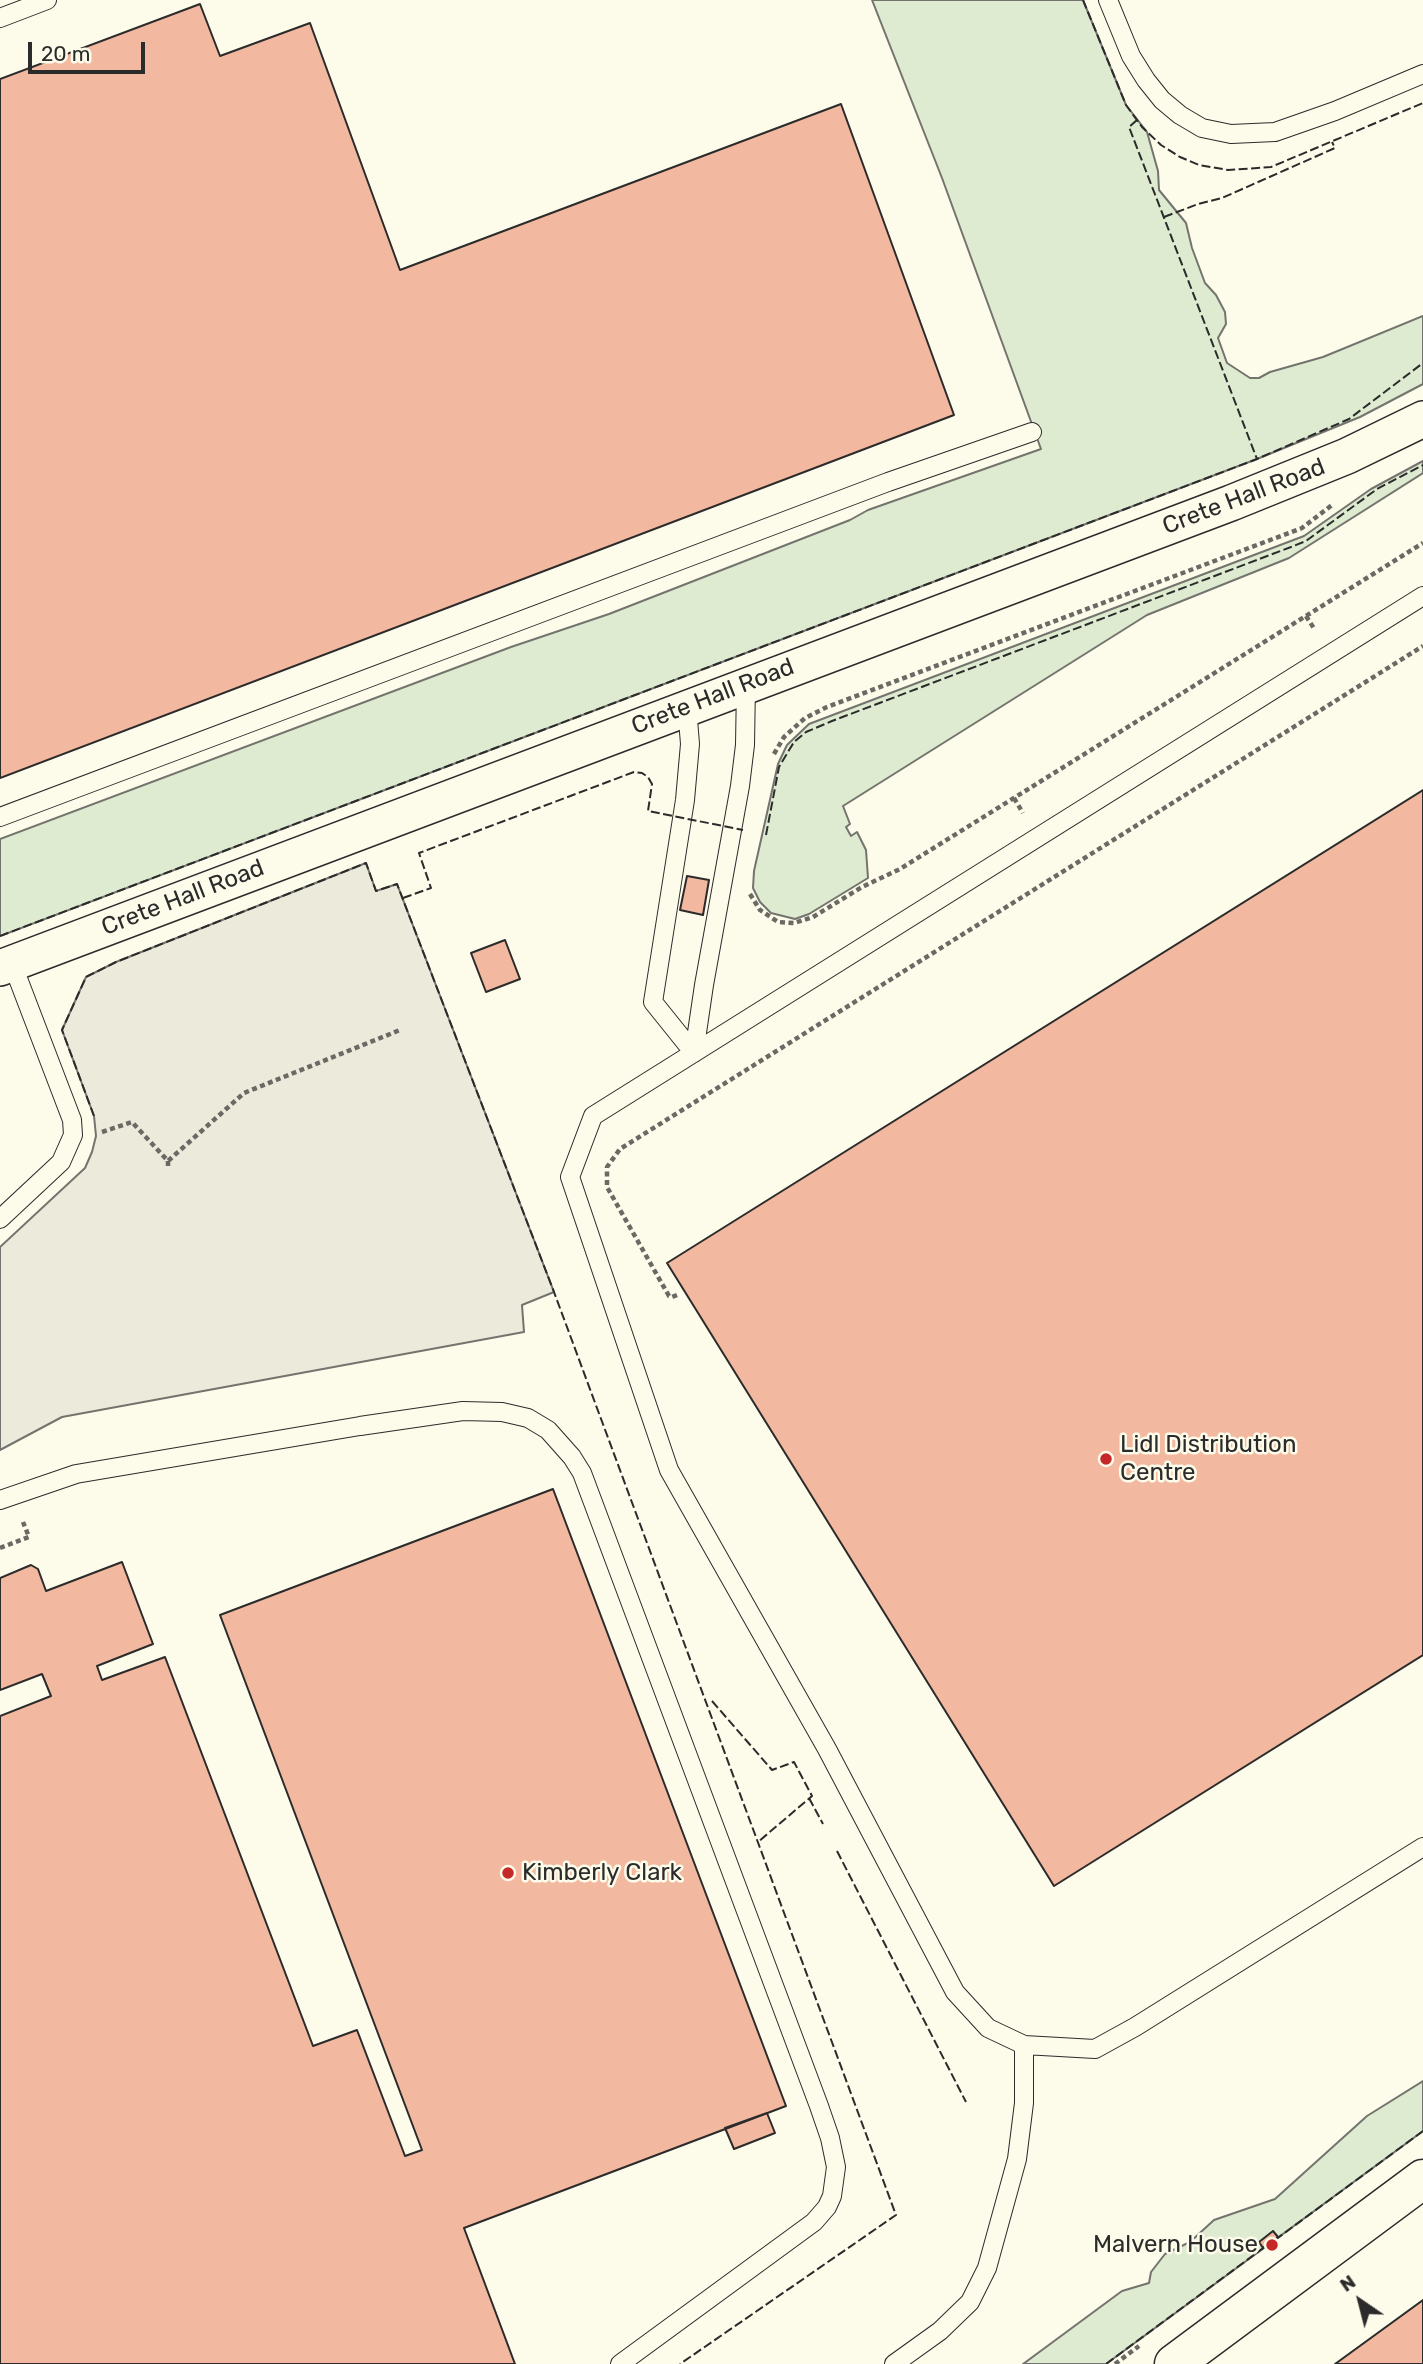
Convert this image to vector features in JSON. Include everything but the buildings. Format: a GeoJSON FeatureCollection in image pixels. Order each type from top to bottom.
{"type":"FeatureCollection","features":[{"type":"Feature","properties":{"kind":"main road"},"geometry":{"type":"LineString","coordinates":[[1174,2364],[1423,2179]]}},
{"type":"Feature","properties":{"kind":"street","name":"Crete Hall Road"},"geometry":{"type":"LineString","coordinates":[[6,966],[746,684],[1268,489],[1375,443],[1423,419]]}},
{"type":"Feature","properties":{"kind":"lane"},"geometry":{"type":"LineString","coordinates":[[0,18],[47,0]]}},
{"type":"Feature","properties":{"kind":"lane"},"geometry":{"type":"LineString","coordinates":[[1108,0],[1131,56],[1146,80],[1162,100],[1180,116],[1202,128],[1231,134],[1275,132],[1335,111],[1423,74]]}},
{"type":"Feature","properties":{"kind":"lane"},"geometry":{"type":"LineString","coordinates":[[0,817],[888,482],[1032,432]]}},
{"type":"Feature","properties":{"kind":"lane"},"geometry":{"type":"LineString","coordinates":[[1423,596],[593,1116],[570,1177],[669,1470],[827,1749],[955,1992],[988,2028],[1024,2045],[1095,2049],[1135,2027],[1423,1847]]}},
{"type":"Feature","properties":{"kind":"lane"},"geometry":{"type":"LineString","coordinates":[[694,1053],[740,786],[745,745],[746,684]]}},
{"type":"Feature","properties":{"kind":"lane"},"geometry":{"type":"LineString","coordinates":[[687,707],[690,744],[685,800],[653,1002],[694,1053]]}},
{"type":"Feature","properties":{"kind":"lane"},"geometry":{"type":"LineString","coordinates":[[0,1219],[61,1162],[73,1135],[72,1121],[6,966]]}},
{"type":"Feature","properties":{"kind":"lane"},"geometry":{"type":"LineString","coordinates":[[7,1498],[76,1474],[360,1426],[473,1410],[512,1413],[534,1421],[557,1439],[576,1462],[827,2127],[836,2166],[832,2196],[827,2207],[814,2222],[620,2364]]}},
{"type":"Feature","properties":{"kind":"lane"},"geometry":{"type":"LineString","coordinates":[[894,2364],[940,2331],[970,2302],[987,2268],[1017,2160],[1024,2103],[1024,2045]]}},
{"type":"Feature","properties":{"kind":"path","name":"Crete Hall Road"},"geometry":{"type":"LineString","coordinates":[[772,757],[785,737],[805,718],[827,707],[1301,528],[1341,498]]}},
{"type":"Feature","properties":{"kind":"path"},"geometry":{"type":"LineString","coordinates":[[749,889],[760,910],[778,922],[793,923],[813,917],[862,887],[911,863],[1423,543]]}},
{"type":"Feature","properties":{"kind":"path"},"geometry":{"type":"LineString","coordinates":[[677,1295],[669,1296],[607,1187],[607,1167],[620,1149],[1423,646]]}},
{"type":"Feature","properties":{"kind":"path"},"geometry":{"type":"LineString","coordinates":[[168,1161],[244,1093],[400,1030]]}},
{"type":"Feature","properties":{"kind":"path"},"geometry":{"type":"LineString","coordinates":[[73,1135],[98,1133],[132,1122],[168,1161],[168,1169]]}},
{"type":"Feature","properties":{"kind":"path"},"geometry":{"type":"LineString","coordinates":[[0,1548],[29,1538],[7,1498]]}},
{"type":"Feature","properties":{"kind":"green space"},"geometry":{"type":"Polygon","coordinates":[[[872,0],[1083,0],[1126,105],[1147,132],[1158,171],[1159,190],[1186,223],[1205,283],[1216,295],[1225,312],[1226,324],[1218,338],[1227,363],[1250,378],[1259,378],[1270,372],[1323,357],[1423,316],[1423,384],[1360,417],[1257,459],[0,936],[0,839],[511,647],[609,614],[850,520],[868,510],[1041,449],[942,178],[872,0]]]}},
{"type":"Feature","properties":{"kind":"green space"},"geometry":{"type":"Polygon","coordinates":[[[1423,461],[1423,473],[1289,558],[1147,615],[843,806],[850,824],[846,827],[851,836],[857,832],[866,850],[868,878],[809,914],[795,919],[771,913],[760,902],[753,888],[754,871],[778,764],[787,745],[809,724],[1304,536],[1371,489],[1423,461]]]}},
{"type":"Feature","properties":{"kind":"green space"},"geometry":{"type":"Polygon","coordinates":[[[1423,2081],[1423,2131],[1106,2364],[1023,2364],[1122,2291],[1149,2283],[1151,2272],[1165,2254],[1190,2242],[1214,2220],[1275,2199],[1367,2116],[1423,2081]]]}},
{"type":"Feature","properties":{"kind":"shaded area"},"geometry":{"type":"Polygon","coordinates":[[[366,863],[376,891],[397,884],[554,1292],[522,1305],[524,1332],[62,1417],[0,1450],[0,1247],[85,1168],[96,1136],[94,1116],[62,1030],[86,977],[116,962],[366,863]]]}},
{"type":"Feature","properties":{"kind":"fence"},"geometry":{"type":"LineString","coordinates":[[1083,0],[1126,105],[1142,127],[1161,145],[1199,165],[1228,170],[1271,167],[1423,103]]}},
{"type":"Feature","properties":{"kind":"fence"},"geometry":{"type":"LineString","coordinates":[[1137,120],[1129,127],[1257,459]]}},
{"type":"Feature","properties":{"kind":"fence"},"geometry":{"type":"LineString","coordinates":[[1164,217],[1222,198],[1335,148],[1332,142]]}},
{"type":"Feature","properties":{"kind":"fence"},"geometry":{"type":"LineString","coordinates":[[0,936],[1257,459],[1349,419],[1423,363]]}},
{"type":"Feature","properties":{"kind":"fence"},"geometry":{"type":"LineString","coordinates":[[766,835],[779,767],[794,742],[806,732],[1306,541],[1377,489],[1423,465]]}},
{"type":"Feature","properties":{"kind":"fence"},"geometry":{"type":"LineString","coordinates":[[403,898],[431,888],[419,853],[634,772],[642,773],[652,784],[648,811],[743,830]]}},
{"type":"Feature","properties":{"kind":"fence"},"geometry":{"type":"LineString","coordinates":[[94,1116],[62,1030],[86,977],[116,962],[366,863],[376,891],[397,884],[554,1292],[896,2215],[680,2364]]}},
{"type":"Feature","properties":{"kind":"fence"},"geometry":{"type":"LineString","coordinates":[[712,1701],[772,1770],[794,1762],[812,1796],[758,1842]]}},
{"type":"Feature","properties":{"kind":"fence"},"geometry":{"type":"LineString","coordinates":[[809,1798],[823,1824]]}},
{"type":"Feature","properties":{"kind":"fence"},"geometry":{"type":"LineString","coordinates":[[837,1851],[966,2102]]}},
{"type":"Feature","properties":{"kind":"fence"},"geometry":{"type":"LineString","coordinates":[[1275,2240],[1423,2131]]}},
{"type":"Feature","properties":{"kind":"fence"},"geometry":{"type":"LineString","coordinates":[[1106,2364],[1266,2246]]}},
{"type":"Feature","properties":{"kind":"place","name":"Lidl Distribution Centre"},"geometry":{"type":"Point","coordinates":[1106,1459]}},
{"type":"Feature","properties":{"kind":"place","name":"Kimberly Clark"},"geometry":{"type":"Point","coordinates":[508,1873]}},
{"type":"Feature","properties":{"kind":"place","name":"Malvern House"},"geometry":{"type":"Point","coordinates":[1272,2245]}}]}
